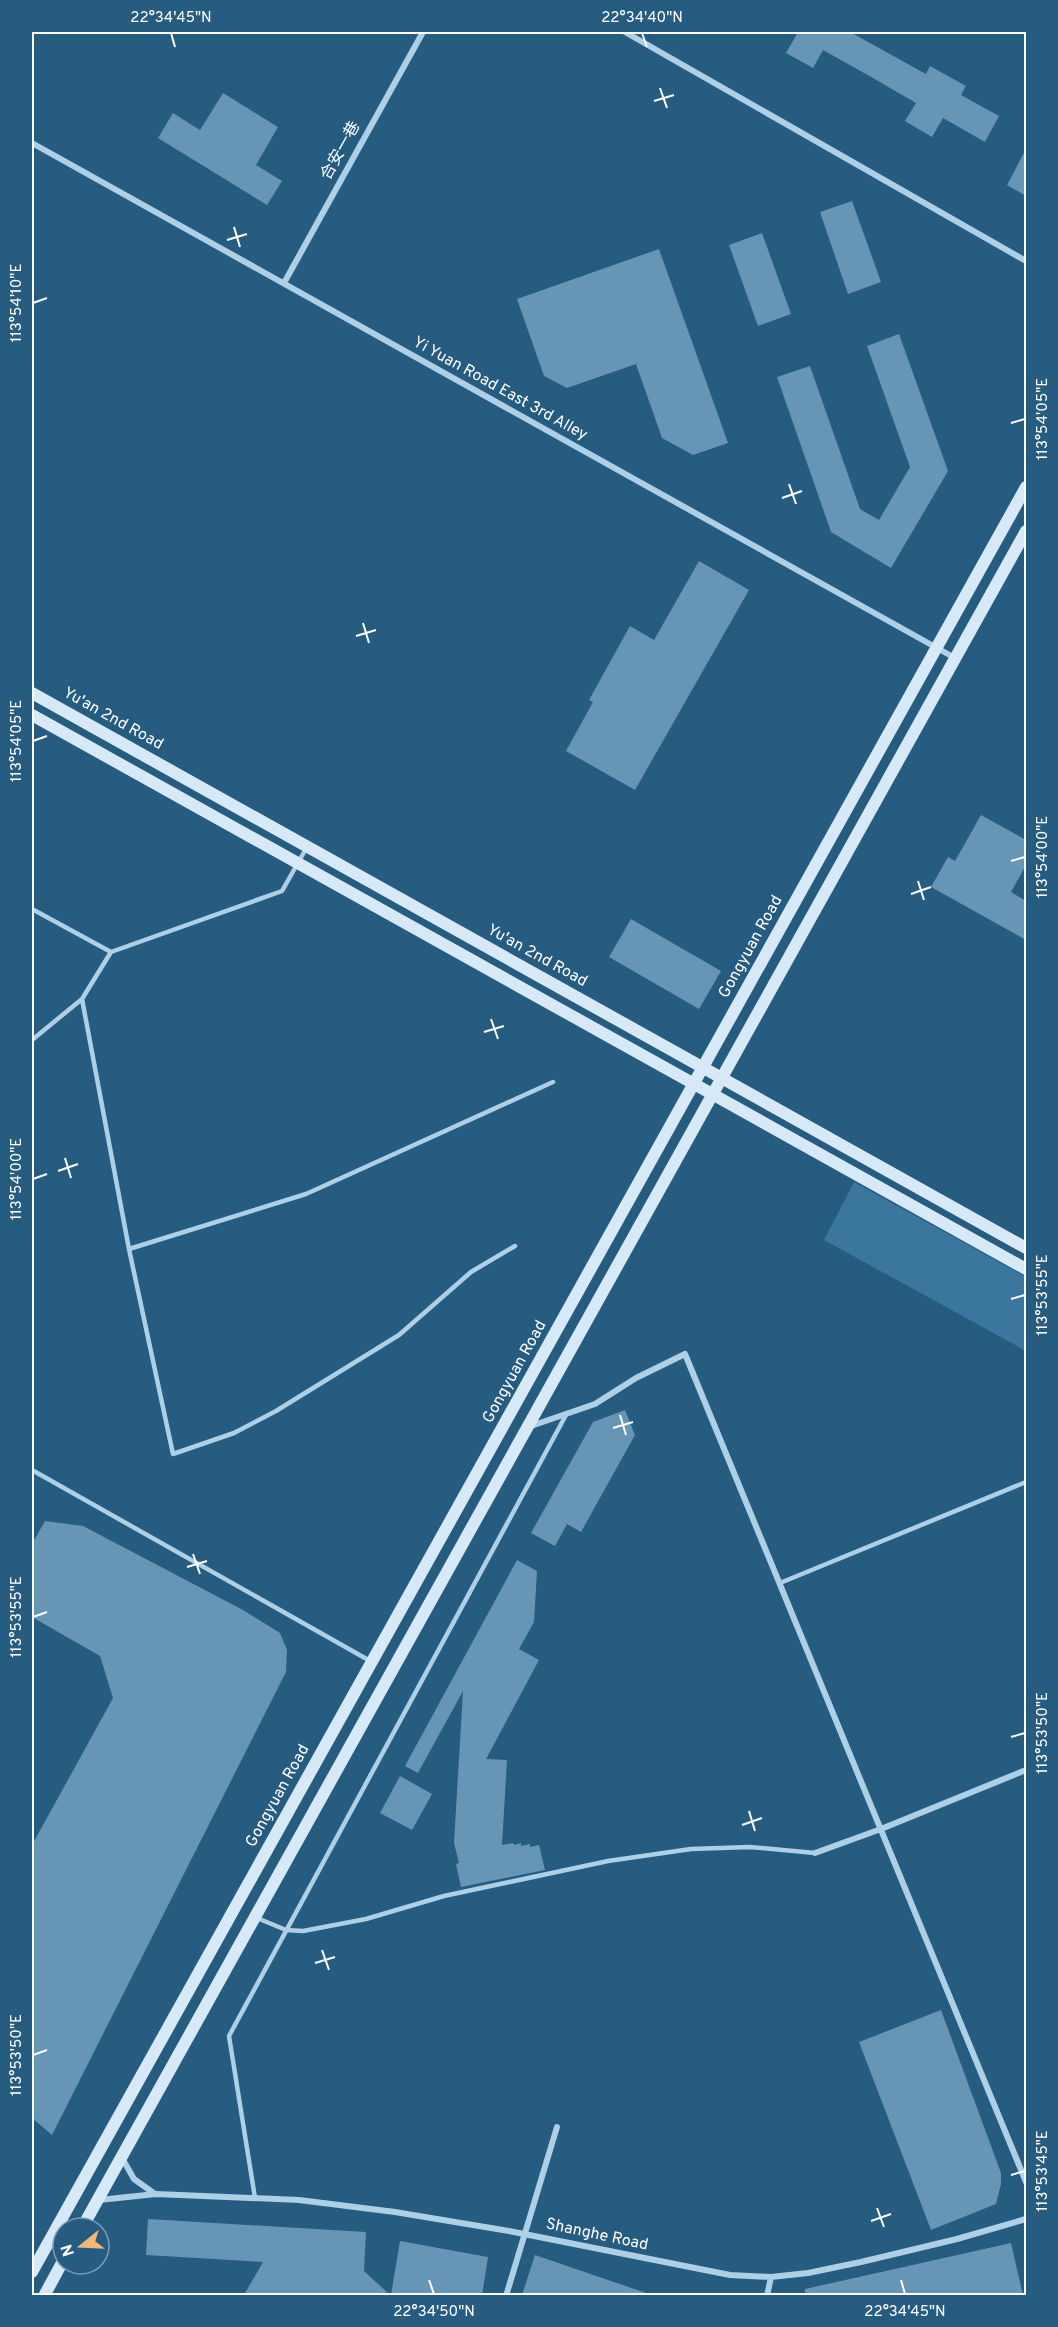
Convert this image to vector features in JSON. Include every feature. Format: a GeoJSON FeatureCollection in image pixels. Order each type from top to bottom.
{"type":"FeatureCollection","features":[{"type":"Feature","properties":{"kind":"main road","name":"Gongyuan Road"},"geometry":{"type":"LineString","coordinates":[[32,2272],[1026,487]]}},
{"type":"Feature","properties":{"kind":"main road"},"geometry":{"type":"LineString","coordinates":[[88,2216],[1026,531]]}},
{"type":"Feature","properties":{"kind":"main road","name":"Yu'an 2nd Road"},"geometry":{"type":"LineString","coordinates":[[32,693],[1026,1248]]}},
{"type":"Feature","properties":{"kind":"main road"},"geometry":{"type":"LineString","coordinates":[[32,715],[1026,1269]]}},
{"type":"Feature","properties":{"kind":"main road"},"geometry":{"type":"LineString","coordinates":[[44,2295],[55,2276]]}},
{"type":"Feature","properties":{"kind":"street","name":"合安一巷"},"geometry":{"type":"LineString","coordinates":[[284,283],[423,32]]}},
{"type":"Feature","properties":{"kind":"street"},"geometry":{"type":"LineString","coordinates":[[626,32],[1026,261]]}},
{"type":"Feature","properties":{"kind":"street","name":"Yi Yuan Road East 3rd Alley"},"geometry":{"type":"LineString","coordinates":[[32,143],[956,658]]}},
{"type":"Feature","properties":{"kind":"street"},"geometry":{"type":"LineString","coordinates":[[528,1427],[595,1404],[636,1378],[686,1354],[1026,2182]]}},
{"type":"Feature","properties":{"kind":"street"},"geometry":{"type":"LineString","coordinates":[[815,1853],[881,1829],[1026,1770]]}},
{"type":"Feature","properties":{"kind":"street"},"geometry":{"type":"LineString","coordinates":[[506,2295],[557,2127]]}},
{"type":"Feature","properties":{"kind":"street"},"geometry":{"type":"LineString","coordinates":[[121,2156],[134,2179],[156,2194]]}},
{"type":"Feature","properties":{"kind":"street","name":"Shanghe Road"},"geometry":{"type":"LineString","coordinates":[[97,2200],[156,2194],[255,2198],[395,2212],[524,2234],[730,2275],[771,2277],[808,2273],[861,2262],[957,2239],[1026,2219]]}},
{"type":"Feature","properties":{"kind":"street"},"geometry":{"type":"LineString","coordinates":[[767,2295],[771,2277]]}},
{"type":"Feature","properties":{"kind":"lane"},"geometry":{"type":"LineString","coordinates":[[32,1040],[82,999],[111,952],[282,891],[307,847]]}},
{"type":"Feature","properties":{"kind":"lane"},"geometry":{"type":"LineString","coordinates":[[32,909],[111,952]]}},
{"type":"Feature","properties":{"kind":"lane"},"geometry":{"type":"LineString","coordinates":[[82,999],[129,1249],[173,1454],[234,1434],[276,1411],[399,1335],[471,1272],[515,1246]]}},
{"type":"Feature","properties":{"kind":"lane"},"geometry":{"type":"LineString","coordinates":[[129,1249],[306,1194],[554,1082]]}},
{"type":"Feature","properties":{"kind":"lane"},"geometry":{"type":"LineString","coordinates":[[255,2198],[229,2037],[566,1415]]}},
{"type":"Feature","properties":{"kind":"lane"},"geometry":{"type":"LineString","coordinates":[[32,1470],[372,1662]]}},
{"type":"Feature","properties":{"kind":"lane"},"geometry":{"type":"LineString","coordinates":[[780,1583],[1026,1482]]}},
{"type":"Feature","properties":{"kind":"lane"},"geometry":{"type":"LineString","coordinates":[[255,1917],[286,1930],[303,1931],[366,1919],[456,1894],[608,1862],[691,1849],[750,1847],[815,1853]]}},
{"type":"Feature","properties":{"kind":"shaded area"},"geometry":{"type":"Polygon","coordinates":[[[854,1182],[1026,1277],[1026,1351],[824,1240],[854,1182]]]}},
{"type":"Feature","properties":{"kind":"building"},"geometry":{"type":"Polygon","coordinates":[[[798,32],[850,32],[926,74],[930,66],[966,86],[961,95],[999,116],[985,142],[943,118],[932,137],[905,121],[916,103],[873,78],[823,50],[813,68],[786,53],[798,32]]]}},
{"type":"Feature","properties":{"kind":"building"},"geometry":{"type":"Polygon","coordinates":[[[223,93],[278,127],[256,165],[282,181],[267,205],[158,138],[173,113],[200,130],[223,93]]]}},
{"type":"Feature","properties":{"kind":"building"},"geometry":{"type":"Polygon","coordinates":[[[1026,149],[1026,196],[1007,185],[1026,149]]]}},
{"type":"Feature","properties":{"kind":"building"},"geometry":{"type":"Polygon","coordinates":[[[852,201],[881,282],[848,294],[820,212],[852,201]]]}},
{"type":"Feature","properties":{"kind":"building"},"geometry":{"type":"Polygon","coordinates":[[[762,233],[791,314],[758,326],[729,245],[762,233]]]}},
{"type":"Feature","properties":{"kind":"building"},"geometry":{"type":"Polygon","coordinates":[[[659,249],[728,443],[693,455],[662,438],[636,364],[567,388],[544,376],[517,299],[659,249]]]}},
{"type":"Feature","properties":{"kind":"building"},"geometry":{"type":"Polygon","coordinates":[[[899,334],[948,471],[891,568],[831,532],[777,377],[810,366],[860,509],[879,520],[910,467],[867,346],[899,334]]]}},
{"type":"Feature","properties":{"kind":"building"},"geometry":{"type":"Polygon","coordinates":[[[699,561],[749,590],[635,790],[566,751],[593,702],[589,700],[630,626],[654,640],[699,561]]]}},
{"type":"Feature","properties":{"kind":"building"},"geometry":{"type":"Polygon","coordinates":[[[981,815],[1026,840],[1026,865],[1011,892],[1026,901],[1026,940],[931,887],[948,857],[955,861],[981,815]]]}},
{"type":"Feature","properties":{"kind":"building"},"geometry":{"type":"Polygon","coordinates":[[[631,919],[721,971],[699,1009],[609,957],[631,919]]]}},
{"type":"Feature","properties":{"kind":"building"},"geometry":{"type":"Polygon","coordinates":[[[625,1410],[635,1435],[581,1532],[567,1524],[555,1546],[531,1533],[593,1422],[625,1410]]]}},
{"type":"Feature","properties":{"kind":"building"},"geometry":{"type":"Polygon","coordinates":[[[45,1521],[83,1526],[243,1610],[280,1633],[287,1650],[286,1672],[52,2135],[32,2118],[32,1845],[113,1698],[100,1656],[32,1617],[32,1544],[45,1521]]]}},
{"type":"Feature","properties":{"kind":"building"},"geometry":{"type":"Polygon","coordinates":[[[517,1560],[537,1571],[534,1622],[519,1649],[539,1660],[486,1759],[507,1760],[502,1845],[521,1843],[521,1846],[530,1844],[530,1847],[539,1845],[545,1870],[461,1887],[454,1843],[463,1691],[418,1773],[405,1766],[517,1560]]]}},
{"type":"Feature","properties":{"kind":"building"},"geometry":{"type":"Polygon","coordinates":[[[400,1776],[432,1794],[412,1830],[380,1813],[400,1776]]]}},
{"type":"Feature","properties":{"kind":"building"},"geometry":{"type":"Polygon","coordinates":[[[941,2010],[1001,2173],[1001,2184],[996,2204],[931,2230],[859,2042],[941,2010]]]}},
{"type":"Feature","properties":{"kind":"building"},"geometry":{"type":"Polygon","coordinates":[[[148,2219],[366,2232],[364,2271],[390,2295],[244,2295],[263,2262],[146,2255],[148,2219]]]}},
{"type":"Feature","properties":{"kind":"building"},"geometry":{"type":"Polygon","coordinates":[[[400,2241],[488,2257],[482,2295],[391,2295],[400,2241]]]}},
{"type":"Feature","properties":{"kind":"building"},"geometry":{"type":"Polygon","coordinates":[[[1011,2243],[1023,2295],[805,2295],[805,2289],[1011,2243]]]}},
{"type":"Feature","properties":{"kind":"building"},"geometry":{"type":"Polygon","coordinates":[[[535,2255],[646,2293],[646,2295],[522,2295],[535,2255]]]}}]}
